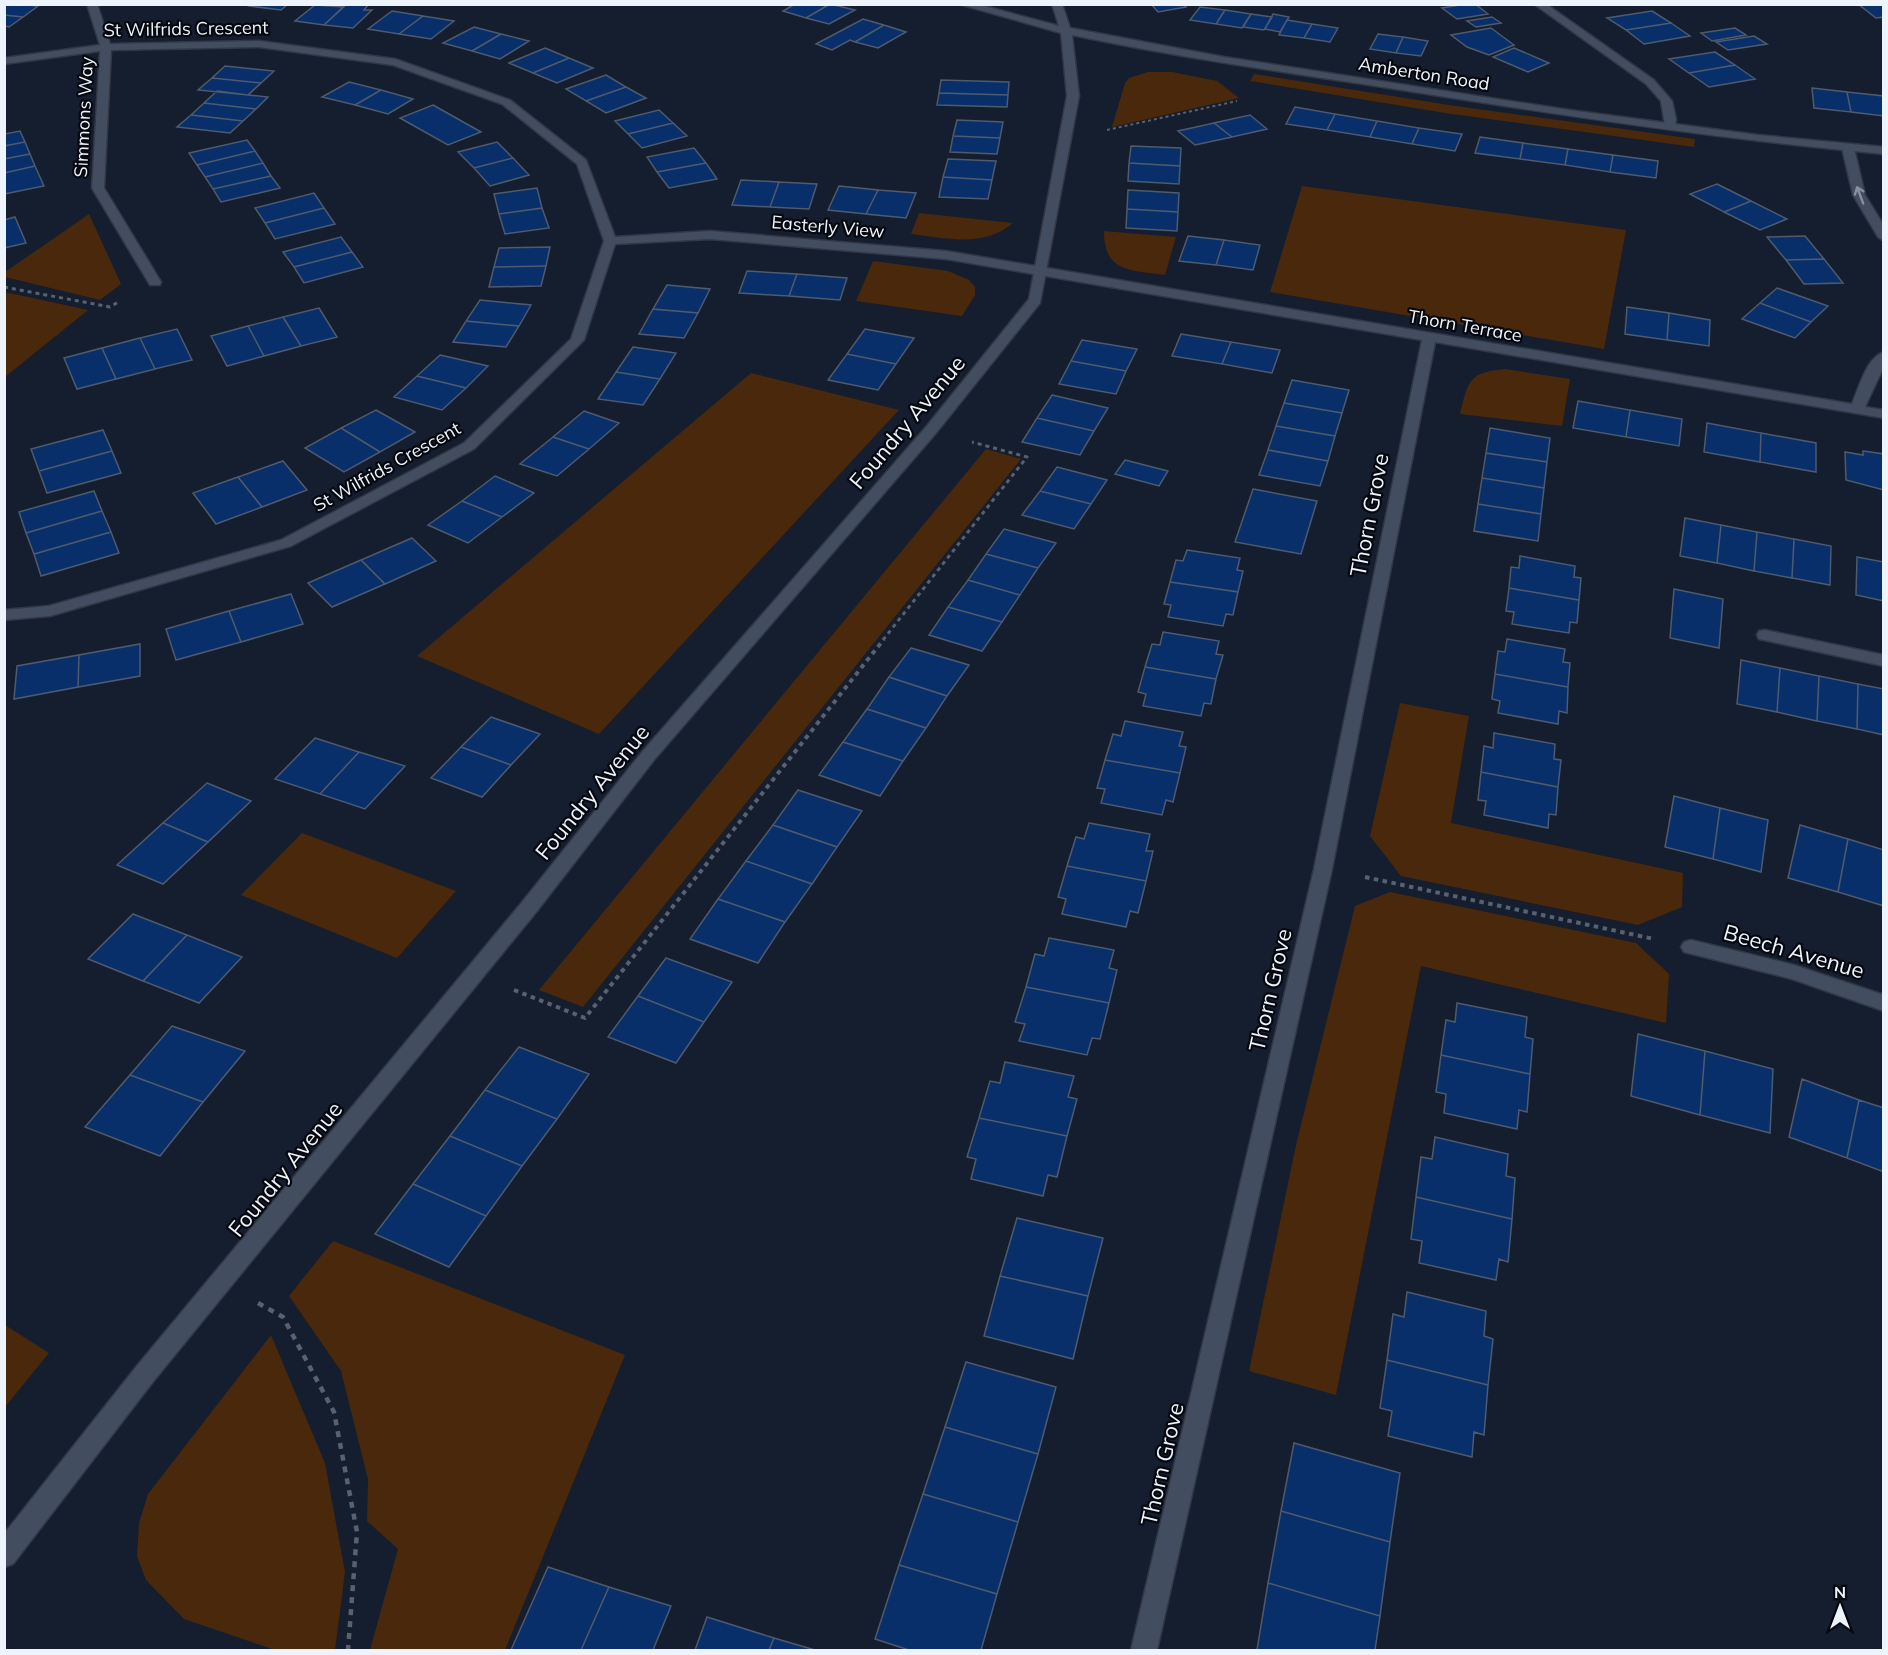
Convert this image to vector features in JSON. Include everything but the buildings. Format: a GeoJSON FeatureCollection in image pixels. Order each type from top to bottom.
{"type":"FeatureCollection","features":[{"type":"Feature","properties":{"kind":"street"},"geometry":{"type":"LineString","coordinates":[[92,4],[106,47]]}},
{"type":"Feature","properties":{"kind":"street","name":"Amberton Road"},"geometry":{"type":"LineString","coordinates":[[964,4],[1066,31],[1327,76],[1671,126],[1884,151]]}},
{"type":"Feature","properties":{"kind":"street","name":"Foundry Avenue"},"geometry":{"type":"LineString","coordinates":[[4,1555],[144,1375],[474,974],[648,756],[931,430],[1035,300],[1073,96],[1066,31],[1057,4]]}},
{"type":"Feature","properties":{"kind":"street"},"geometry":{"type":"LineString","coordinates":[[1539,4],[1650,82],[1665,96],[1671,110],[1671,126]]}},
{"type":"Feature","properties":{"kind":"street","name":"St Wilfrids Crescent"},"geometry":{"type":"LineString","coordinates":[[4,61],[106,47],[260,44],[395,62],[506,102],[582,162],[610,241],[577,340],[469,446],[286,543],[50,611],[4,615]]}},
{"type":"Feature","properties":{"kind":"street","name":"Simmons Way"},"geometry":{"type":"LineString","coordinates":[[106,47],[98,188],[155,282]]}},
{"type":"Feature","properties":{"kind":"street"},"geometry":{"type":"LineString","coordinates":[[1848,148],[1859,195],[1884,237]]}},
{"type":"Feature","properties":{"kind":"street","name":"Easterly View"},"geometry":{"type":"LineString","coordinates":[[610,241],[711,235],[946,255],[1041,270]]}},
{"type":"Feature","properties":{"kind":"street","name":"Thorn Terrace"},"geometry":{"type":"LineString","coordinates":[[1041,270],[1884,414]]}},
{"type":"Feature","properties":{"kind":"street","name":"Thorn Grove"},"geometry":{"type":"LineString","coordinates":[[1144,1650],[1323,869],[1429,338]]}},
{"type":"Feature","properties":{"kind":"street"},"geometry":{"type":"LineString","coordinates":[[1857,410],[1873,370],[1884,356]]}},
{"type":"Feature","properties":{"kind":"street"},"geometry":{"type":"LineString","coordinates":[[1765,635],[1884,661]]}},
{"type":"Feature","properties":{"kind":"street","name":"Beech Avenue"},"geometry":{"type":"LineString","coordinates":[[1692,947],[1794,972],[1884,1003]]}},
{"type":"Feature","properties":{"kind":"path"},"geometry":{"type":"LineString","coordinates":[[1065,140],[1248,98]]}},
{"type":"Feature","properties":{"kind":"path"},"geometry":{"type":"LineString","coordinates":[[4,287],[110,307],[155,282]]}},
{"type":"Feature","properties":{"kind":"path"},"geometry":{"type":"LineString","coordinates":[[474,974],[585,1018],[1027,457],[931,430]]}},
{"type":"Feature","properties":{"kind":"path"},"geometry":{"type":"LineString","coordinates":[[1323,869],[1692,947]]}},
{"type":"Feature","properties":{"kind":"path"},"geometry":{"type":"LineString","coordinates":[[221,1282],[283,1317],[334,1412],[357,1532],[348,1650]]}},
{"type":"Feature","properties":{"kind":"shaded area"},"geometry":{"type":"Polygon","coordinates":[[[1148,72],[1172,72],[1217,81],[1239,98],[1112,127],[1125,83],[1129,78],[1148,72]]]}},
{"type":"Feature","properties":{"kind":"shaded area"},"geometry":{"type":"Polygon","coordinates":[[[1254,74],[1449,105],[1695,139],[1694,147],[1445,113],[1250,81],[1254,74]]]}},
{"type":"Feature","properties":{"kind":"shaded area"},"geometry":{"type":"Polygon","coordinates":[[[1302,186],[1626,230],[1604,349],[1270,292],[1302,186]]]}},
{"type":"Feature","properties":{"kind":"shaded area"},"geometry":{"type":"Polygon","coordinates":[[[919,213],[1013,223],[1002,231],[977,239],[951,239],[911,234],[919,213]]]}},
{"type":"Feature","properties":{"kind":"shaded area"},"geometry":{"type":"Polygon","coordinates":[[[89,214],[121,284],[100,300],[5,277],[5,272],[89,214]]]}},
{"type":"Feature","properties":{"kind":"shaded area"},"geometry":{"type":"Polygon","coordinates":[[[1104,231],[1176,237],[1165,275],[1131,270],[1114,262],[1105,245],[1104,231]]]}},
{"type":"Feature","properties":{"kind":"shaded area"},"geometry":{"type":"Polygon","coordinates":[[[873,261],[948,271],[969,280],[975,287],[975,295],[962,316],[856,301],[873,261]]]}},
{"type":"Feature","properties":{"kind":"shaded area"},"geometry":{"type":"Polygon","coordinates":[[[5,292],[88,310],[5,377],[5,292]]]}},
{"type":"Feature","properties":{"kind":"shaded area"},"geometry":{"type":"Polygon","coordinates":[[[1505,369],[1570,379],[1562,426],[1460,414],[1465,393],[1472,380],[1493,370],[1505,369]]]}},
{"type":"Feature","properties":{"kind":"shaded area"},"geometry":{"type":"Polygon","coordinates":[[[751,373],[899,410],[599,734],[417,656],[751,373]]]}},
{"type":"Feature","properties":{"kind":"shaded area"},"geometry":{"type":"Polygon","coordinates":[[[986,449],[1021,459],[583,1007],[539,990],[986,449]]]}},
{"type":"Feature","properties":{"kind":"shaded area"},"geometry":{"type":"Polygon","coordinates":[[[1400,703],[1469,716],[1451,823],[1683,873],[1682,907],[1638,925],[1401,876],[1370,836],[1400,703]]]}},
{"type":"Feature","properties":{"kind":"shaded area"},"geometry":{"type":"Polygon","coordinates":[[[302,833],[456,891],[397,958],[241,895],[302,833]]]}},
{"type":"Feature","properties":{"kind":"shaded area"},"geometry":{"type":"Polygon","coordinates":[[[1390,892],[1636,943],[1669,974],[1666,1023],[1421,966],[1336,1395],[1249,1371],[1296,1145],[1355,906],[1390,892]]]}},
{"type":"Feature","properties":{"kind":"shaded area"},"geometry":{"type":"Polygon","coordinates":[[[333,1241],[625,1355],[505,1650],[370,1650],[398,1549],[367,1521],[368,1479],[341,1371],[289,1296],[333,1241]]]}},
{"type":"Feature","properties":{"kind":"shaded area"},"geometry":{"type":"Polygon","coordinates":[[[5,1325],[49,1353],[5,1407],[5,1325]]]}},
{"type":"Feature","properties":{"kind":"shaded area"},"geometry":{"type":"Polygon","coordinates":[[[271,1335],[325,1463],[345,1572],[335,1650],[275,1650],[184,1619],[146,1580],[137,1556],[139,1523],[148,1494],[271,1335]]]}}]}
